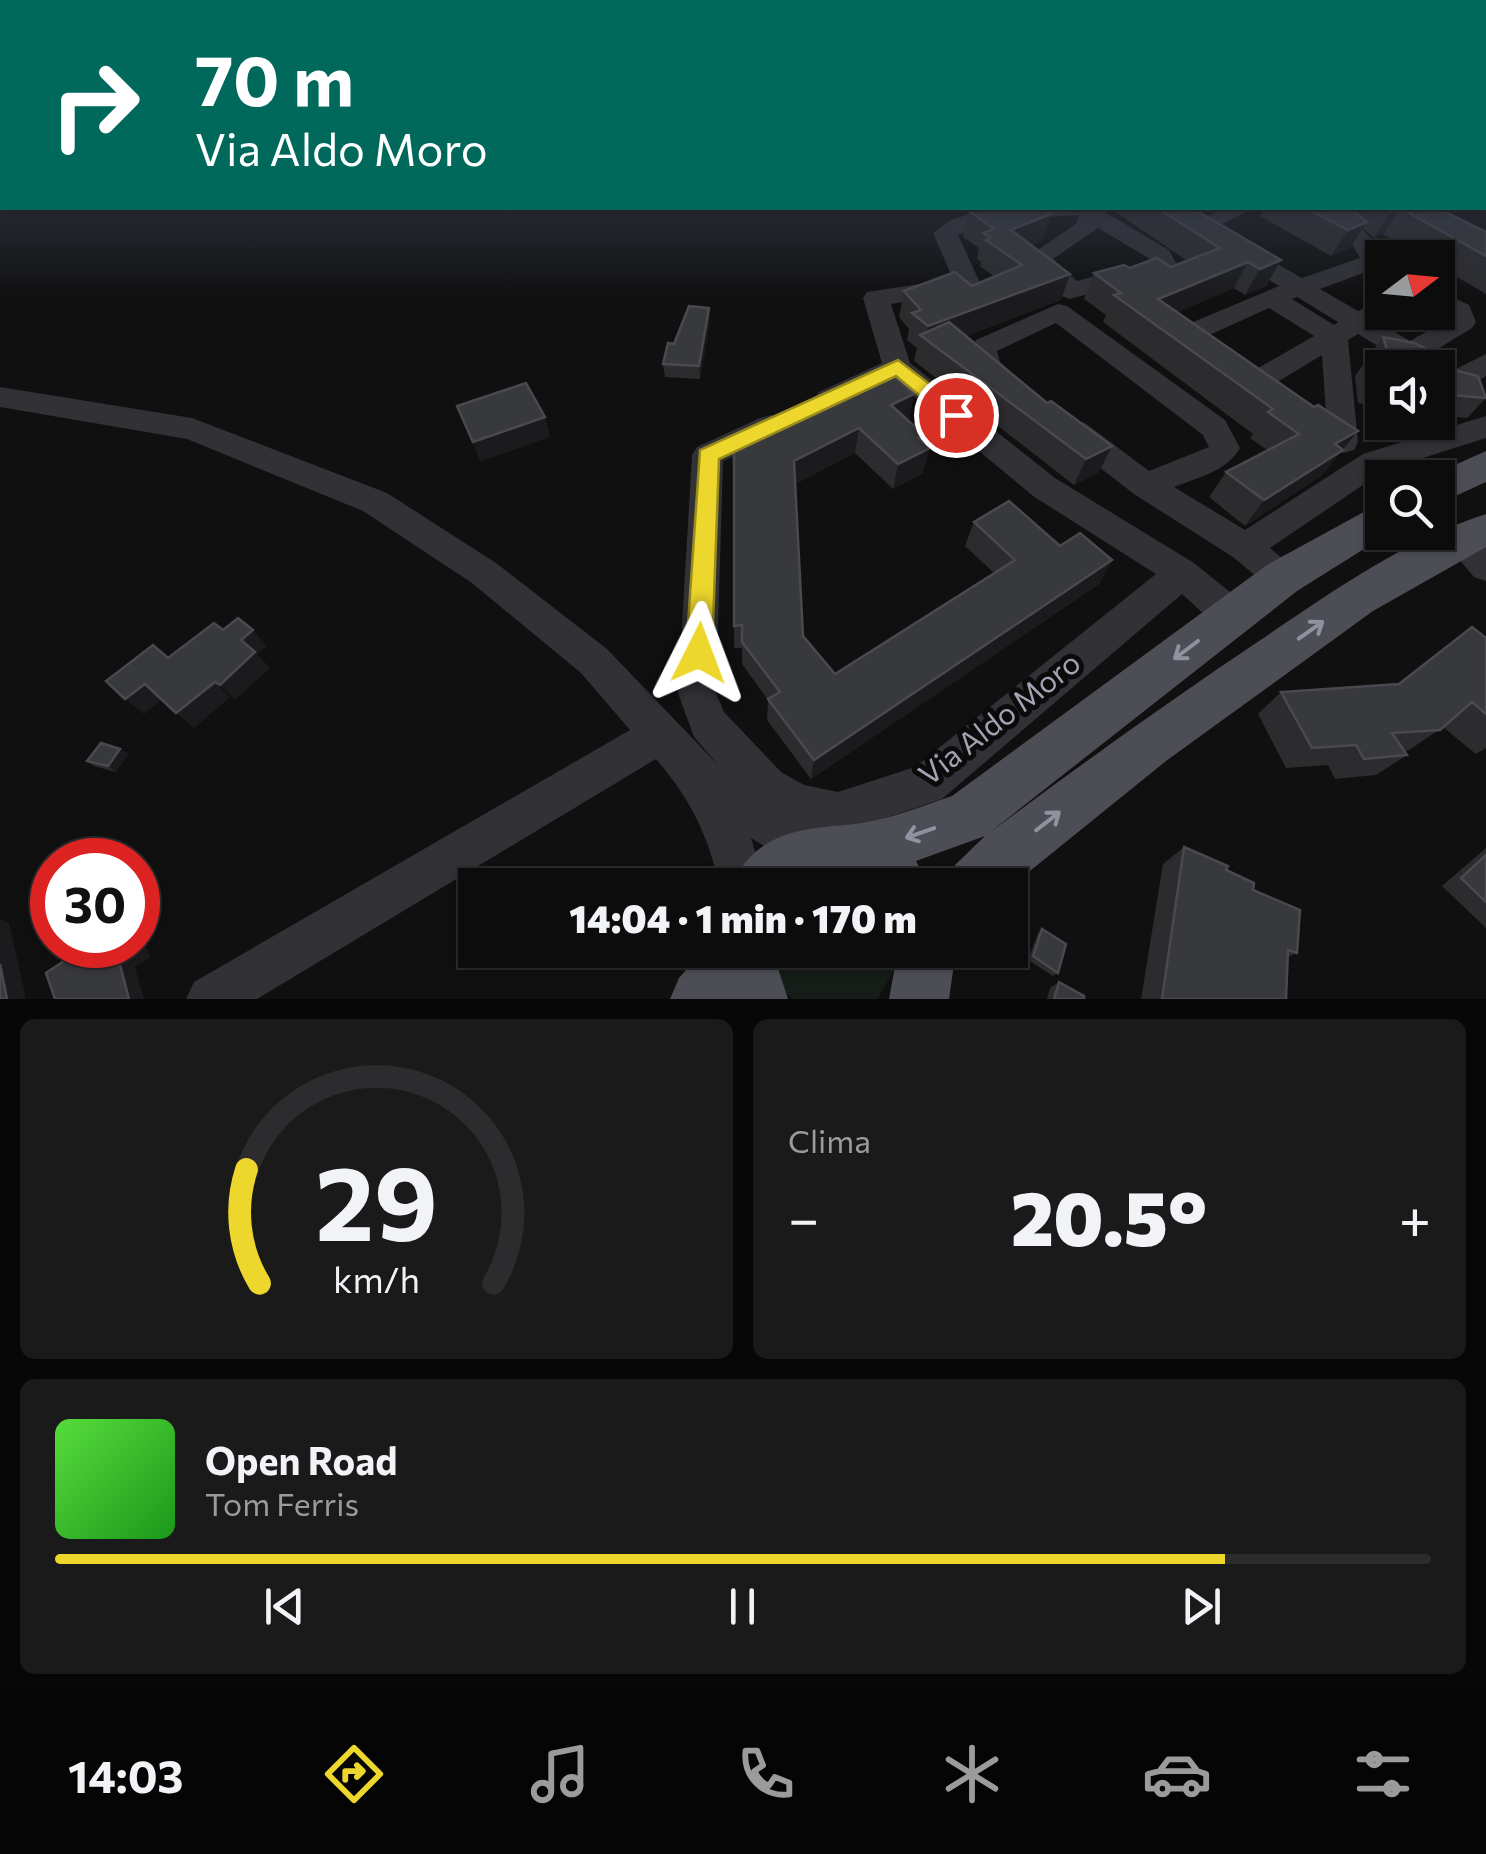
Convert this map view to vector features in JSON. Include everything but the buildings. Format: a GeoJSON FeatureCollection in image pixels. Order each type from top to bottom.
{"type":"FeatureCollection","features":[{"type":"Feature","properties":{"kind":"main road"},"geometry":{"type":"LineString","coordinates":[[1455,480],[1486,464]]}},
{"type":"Feature","properties":{"kind":"main road","name":"Via Aldo Moro"},"geometry":{"type":"LineString","coordinates":[[828,851],[897,841],[967,817],[1282,578],[1365,528]]}},
{"type":"Feature","properties":{"kind":"main road"},"geometry":{"type":"LineString","coordinates":[[991,868],[1148,744],[1357,598],[1477,545]]}},
{"type":"Feature","properties":{"kind":"main road"},"geometry":{"type":"LineString","coordinates":[[776,868],[782,862],[828,851],[872,860],[881,868]]}},
{"type":"Feature","properties":{"kind":"main road"},"geometry":{"type":"LineString","coordinates":[[700,999],[727,968]]}},
{"type":"Feature","properties":{"kind":"main road"},"geometry":{"type":"LineString","coordinates":[[745,968],[758,999]]}},
{"type":"Feature","properties":{"kind":"street"},"geometry":{"type":"LineString","coordinates":[[1011,210],[960,222],[945,233],[968,286],[876,298],[898,367],[1044,487],[1182,573],[1232,615]]}},
{"type":"Feature","properties":{"kind":"street"},"geometry":{"type":"LineString","coordinates":[[1145,485],[1217,458],[1225,448],[1214,428],[1064,302],[1062,277],[1038,258],[1086,227],[1091,210],[1160,255],[1165,264],[1064,302],[995,340],[983,353],[988,367],[1145,485],[1245,547],[1282,578]]}},
{"type":"Feature","properties":{"kind":"street"},"geometry":{"type":"LineString","coordinates":[[1238,210],[1196,227],[1405,350]]}},
{"type":"Feature","properties":{"kind":"street"},"geometry":{"type":"LineString","coordinates":[[1284,403],[1184,336],[1271,298],[1374,261],[1361,240],[1332,210]]}},
{"type":"Feature","properties":{"kind":"street"},"geometry":{"type":"LineString","coordinates":[[1271,298],[1358,322]]}},
{"type":"Feature","properties":{"kind":"street"},"geometry":{"type":"LineString","coordinates":[[1455,307],[1460,310],[1463,322],[1455,327]]}},
{"type":"Feature","properties":{"kind":"street"},"geometry":{"type":"LineString","coordinates":[[1254,383],[1358,322]]}},
{"type":"Feature","properties":{"kind":"street"},"geometry":{"type":"LineString","coordinates":[[1343,442],[1358,322]]}},
{"type":"Feature","properties":{"kind":"street"},"geometry":{"type":"LineString","coordinates":[[1415,350],[1449,330]]}},
{"type":"Feature","properties":{"kind":"street","name":"Via Aldo Moro"},"geometry":{"type":"LineString","coordinates":[[898,367],[708,455],[698,693],[708,724],[766,787],[799,806],[838,812],[927,784],[1182,573]]}},
{"type":"Feature","properties":{"kind":"street"},"geometry":{"type":"LineString","coordinates":[[0,397],[192,428],[374,502],[484,572],[594,661],[698,776],[828,851]]}},
{"type":"Feature","properties":{"kind":"street"},"geometry":{"type":"LineString","coordinates":[[1313,423],[1370,460]]}},
{"type":"Feature","properties":{"kind":"street"},"geometry":{"type":"LineString","coordinates":[[1408,460],[1486,427]]}},
{"type":"Feature","properties":{"kind":"street"},"geometry":{"type":"LineString","coordinates":[[1245,547],[1365,481]]}},
{"type":"Feature","properties":{"kind":"street"},"geometry":{"type":"LineString","coordinates":[[1010,713],[1040,761]]}},
{"type":"Feature","properties":{"kind":"street"},"geometry":{"type":"LineString","coordinates":[[211,999],[658,734]]}},
{"type":"Feature","properties":{"kind":"street"},"geometry":{"type":"LineString","coordinates":[[698,776],[733,847],[738,868]]}},
{"type":"Feature","properties":{"kind":"shaded area"},"geometry":{"type":"Polygon","coordinates":[[[775,968],[894,968],[877,999],[792,999],[781,988],[775,968]]]}},
{"type":"Feature","properties":{"kind":"route"},"geometry":{"type":"LineString","coordinates":[[699,653],[708,455],[898,367],[956,415]]}}]}
